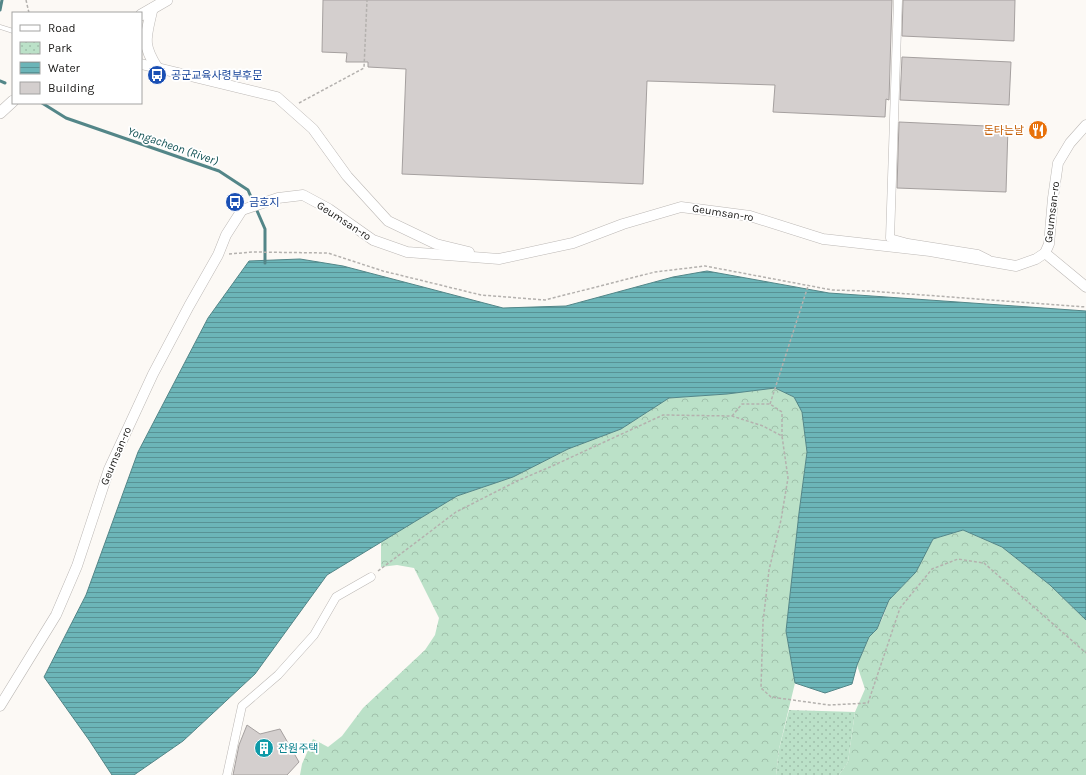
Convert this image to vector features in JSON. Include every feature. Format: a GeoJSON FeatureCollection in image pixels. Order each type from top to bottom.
{"type":"FeatureCollection","features":[{"type":"Feature","properties":{"kind":"main road"},"geometry":{"type":"LineString","coordinates":[[142,14],[168,0]]}},
{"type":"Feature","properties":{"kind":"main road"},"geometry":{"type":"LineString","coordinates":[[152,9],[146,36],[146,46],[157,68]]}},
{"type":"Feature","properties":{"kind":"main road"},"geometry":{"type":"LineString","coordinates":[[0,113],[12,102]]}},
{"type":"Feature","properties":{"kind":"street"},"geometry":{"type":"LineString","coordinates":[[898,0],[890,238],[908,243],[978,254],[996,263]]}},
{"type":"Feature","properties":{"kind":"street"},"geometry":{"type":"LineString","coordinates":[[142,64],[277,97],[313,129],[347,176],[388,221],[436,244],[499,259]]}},
{"type":"Feature","properties":{"kind":"street","name":"Geumsan-ro"},"geometry":{"type":"LineString","coordinates":[[0,706],[56,615],[77,566],[109,469],[154,374],[189,306],[218,255],[226,235],[242,210],[278,198],[303,196],[329,209],[373,240],[407,252],[499,259],[574,243],[623,224],[680,207],[750,216],[823,238],[930,251],[1016,266],[1036,259],[1045,253],[1049,244],[1058,163],[1070,143],[1086,125]]}},
{"type":"Feature","properties":{"kind":"street"},"geometry":{"type":"LineString","coordinates":[[1045,253],[1086,286]]}},
{"type":"Feature","properties":{"kind":"street"},"geometry":{"type":"LineString","coordinates":[[227,775],[242,706],[278,675],[314,635],[336,597],[371,577]]}},
{"type":"Feature","properties":{"kind":"lane"},"geometry":{"type":"LineString","coordinates":[[0,27],[12,31]]}},
{"type":"Feature","properties":{"kind":"path"},"geometry":{"type":"LineString","coordinates":[[26,0],[29,12]]}},
{"type":"Feature","properties":{"kind":"path"},"geometry":{"type":"LineString","coordinates":[[289,108],[364,68],[367,0]]}},
{"type":"Feature","properties":{"kind":"path"},"geometry":{"type":"LineString","coordinates":[[218,255],[253,252],[328,254],[383,271],[481,295],[545,300],[655,272],[706,266],[832,290],[877,291],[1086,307]]}},
{"type":"Feature","properties":{"kind":"path"},"geometry":{"type":"LineString","coordinates":[[770,404],[808,286]]}},
{"type":"Feature","properties":{"kind":"path"},"geometry":{"type":"LineString","coordinates":[[732,416],[742,404],[770,404],[782,412],[782,436],[788,478],[781,520],[769,570],[763,622],[761,688],[771,697],[829,705],[868,703],[900,608],[932,569],[958,558],[984,563],[1086,652]]}},
{"type":"Feature","properties":{"kind":"path"},"geometry":{"type":"LineString","coordinates":[[371,577],[456,512],[517,481],[663,415],[732,416],[763,426],[782,436]]}},
{"type":"Feature","properties":{"kind":"green space"},"geometry":{"type":"Polygon","coordinates":[[[775,388],[794,397],[802,412],[807,452],[786,631],[795,683],[779,749],[776,775],[300,775],[302,764],[313,739],[328,747],[342,736],[363,708],[425,650],[435,635],[439,618],[414,568],[397,565],[381,567],[381,542],[457,496],[513,477],[568,449],[621,429],[669,398],[727,394],[775,388]]]}},
{"type":"Feature","properties":{"kind":"green space"},"geometry":{"type":"Polygon","coordinates":[[[963,530],[1002,547],[1050,585],[1086,620],[1086,775],[839,775],[848,762],[855,712],[865,689],[857,665],[869,637],[877,629],[889,600],[916,572],[933,539],[963,530]]]}},
{"type":"Feature","properties":{"kind":"green space"},"geometry":{"type":"Polygon","coordinates":[[[789,710],[855,712],[848,762],[839,775],[776,775],[779,749],[789,710]]]}},
{"type":"Feature","properties":{"kind":"water"},"geometry":{"type":"Polygon","coordinates":[[[300,259],[343,266],[503,308],[566,306],[673,277],[707,271],[829,293],[1086,311],[1086,620],[1050,585],[1002,547],[963,530],[933,539],[916,572],[889,600],[877,629],[869,637],[857,665],[852,684],[825,693],[795,683],[786,631],[807,452],[802,412],[794,397],[775,388],[727,394],[669,398],[621,429],[568,449],[513,477],[457,496],[327,575],[255,674],[183,741],[134,775],[112,775],[44,677],[86,595],[138,452],[208,318],[249,261],[300,259]]]}},
{"type":"Feature","properties":{"kind":"building"},"geometry":{"type":"Polygon","coordinates":[[[323,0],[892,0],[889,100],[886,99],[885,117],[773,112],[775,85],[647,81],[643,184],[402,174],[406,69],[368,67],[368,62],[346,62],[347,53],[322,52],[323,0]]]}},
{"type":"Feature","properties":{"kind":"building"},"geometry":{"type":"Polygon","coordinates":[[[903,0],[1015,0],[1014,41],[902,36],[903,0]]]}},
{"type":"Feature","properties":{"kind":"building"},"geometry":{"type":"Polygon","coordinates":[[[902,57],[1011,62],[1009,105],[900,100],[902,57]]]}},
{"type":"Feature","properties":{"kind":"building"},"geometry":{"type":"Polygon","coordinates":[[[899,122],[1008,127],[1006,192],[897,188],[899,122]]]}},
{"type":"Feature","properties":{"kind":"building","name":"잔원주택"},"geometry":{"type":"Polygon","coordinates":[[[247,725],[260,734],[280,729],[299,762],[287,775],[233,775],[239,745],[247,725]]]}},
{"type":"Feature","properties":{"kind":"waterway","name":"Yongacheon (River)"},"geometry":{"type":"LineString","coordinates":[[0,10],[2,0]]}},
{"type":"Feature","properties":{"kind":"waterway","name":"Yongacheon (River)"},"geometry":{"type":"LineString","coordinates":[[0,81],[5,83]]}},
{"type":"Feature","properties":{"kind":"waterway","name":"Yongacheon (River)"},"geometry":{"type":"LineString","coordinates":[[44,104],[66,118],[219,171],[248,190],[265,229],[265,263]]}},
{"type":"Feature","properties":{"kind":"place","name":"공군교육사령부후문"},"geometry":{"type":"Point","coordinates":[157,75]}},
{"type":"Feature","properties":{"kind":"place","name":"돈타는날"},"geometry":{"type":"Point","coordinates":[1038,130]}},
{"type":"Feature","properties":{"kind":"place","name":"금호지"},"geometry":{"type":"Point","coordinates":[235,202]}},
{"type":"Feature","properties":{"kind":"place","name":"잔원주택"},"geometry":{"type":"Point","coordinates":[264,748]}}]}
